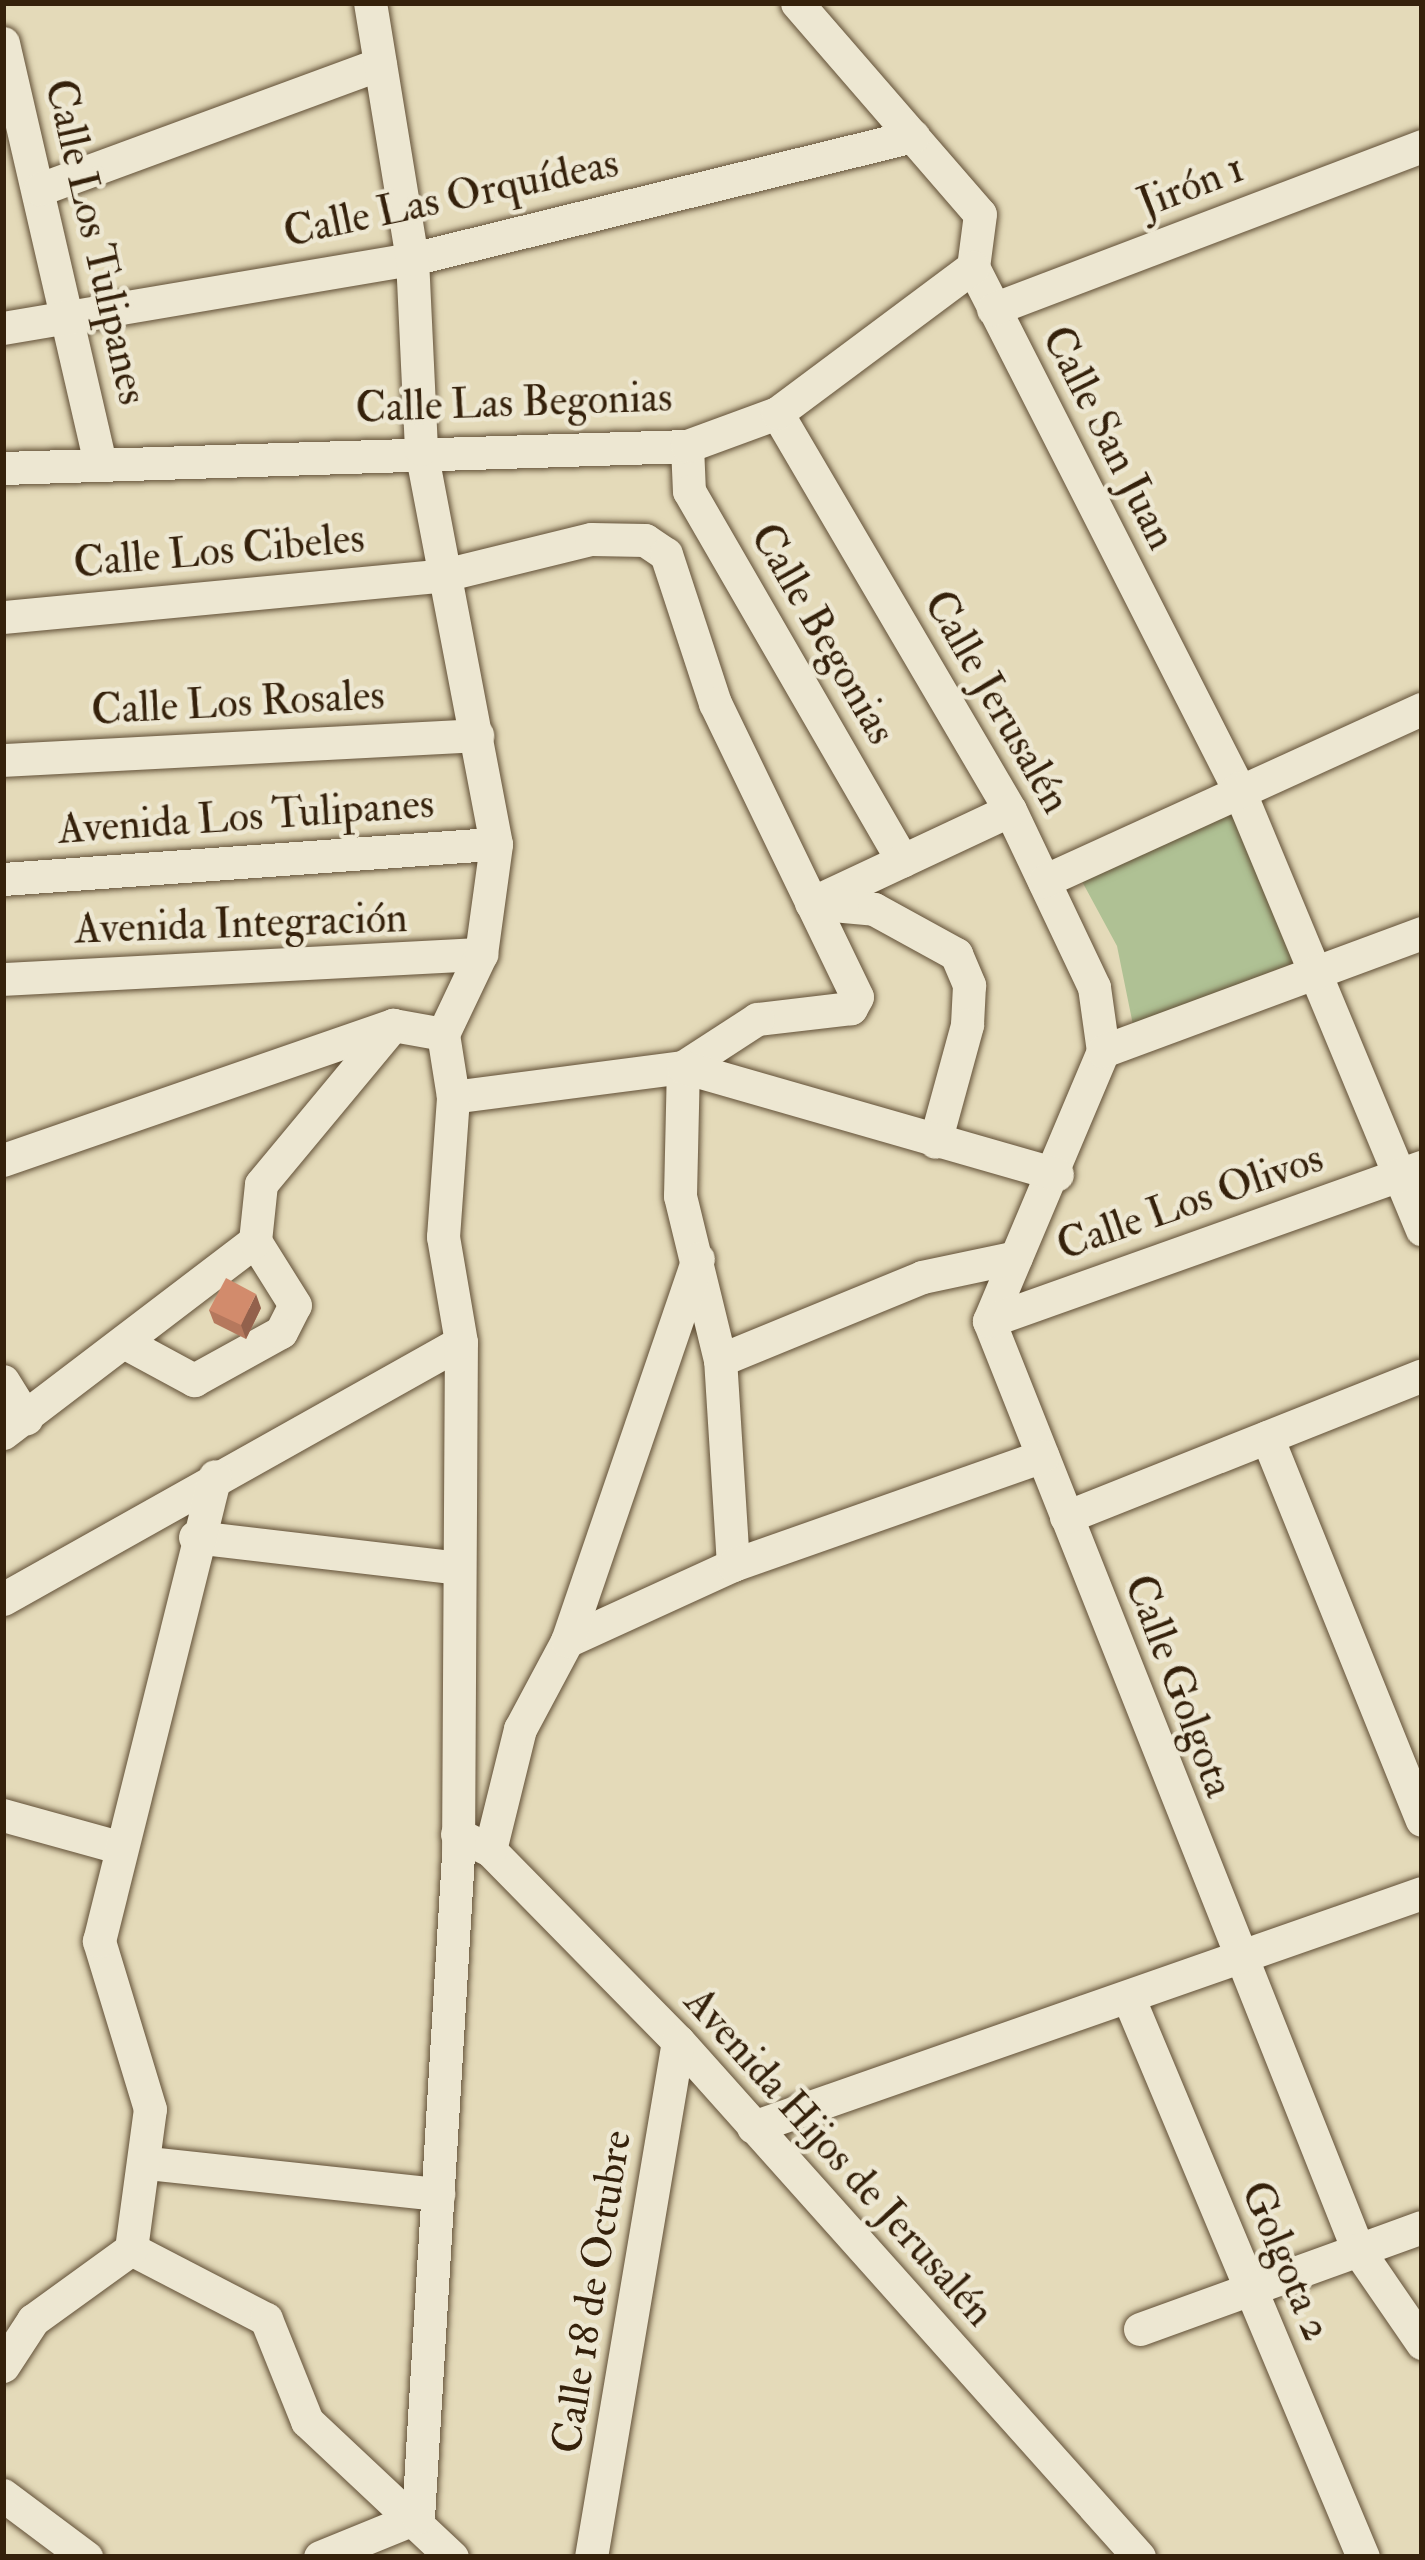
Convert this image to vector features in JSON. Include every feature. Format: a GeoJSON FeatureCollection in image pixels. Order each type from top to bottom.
{"type":"FeatureCollection","features":[{"type":"Feature","properties":{"kind":"street"},"geometry":{"type":"LineString","coordinates":[[370,3],[412,260],[421,449],[496,844],[481,954],[443,1034],[453,1097],[443,1237],[461,1342],[452,1567],[457,1834],[418,2517]]}},
{"type":"Feature","properties":{"kind":"street","name":"Calle San Juan"},"geometry":{"type":"LineString","coordinates":[[796,3],[980,214],[974,268],[1238,788],[1319,976],[1412,1171],[1422,1229]]}},
{"type":"Feature","properties":{"kind":"street","name":"Calle Los Tulipanes"},"geometry":{"type":"LineString","coordinates":[[3,43],[71,316],[100,462]]}},
{"type":"Feature","properties":{"kind":"street"},"geometry":{"type":"LineString","coordinates":[[40,189],[380,64]]}},
{"type":"Feature","properties":{"kind":"street","name":"Calle Las Orquídeas"},"geometry":{"type":"LineString","coordinates":[[3,328],[412,260],[913,136]]}},
{"type":"Feature","properties":{"kind":"street","name":"Jirón 1"},"geometry":{"type":"LineString","coordinates":[[993,309],[1422,146]]}},
{"type":"Feature","properties":{"kind":"street","name":"Calle Las Begonias"},"geometry":{"type":"LineString","coordinates":[[3,468],[421,449],[687,446],[777,413],[974,268]]}},
{"type":"Feature","properties":{"kind":"street","name":"Calle Jerusalén"},"geometry":{"type":"LineString","coordinates":[[777,413],[1010,810],[1094,987],[1103,1051]]}},
{"type":"Feature","properties":{"kind":"street","name":"Calle Begonias"},"geometry":{"type":"LineString","coordinates":[[687,446],[689,491],[903,861]]}},
{"type":"Feature","properties":{"kind":"street","name":"Calle Los Cibeles"},"geometry":{"type":"LineString","coordinates":[[3,617],[444,575],[591,539],[645,540],[666,554],[715,703],[857,997],[851,1008],[757,1019],[683,1067]]}},
{"type":"Feature","properties":{"kind":"street"},"geometry":{"type":"LineString","coordinates":[[1044,881],[1238,788],[1422,709]]}},
{"type":"Feature","properties":{"kind":"street","name":"Calle Los Rosales"},"geometry":{"type":"LineString","coordinates":[[3,760],[477,735]]}},
{"type":"Feature","properties":{"kind":"street"},"geometry":{"type":"LineString","coordinates":[[811,903],[1010,810]]}},
{"type":"Feature","properties":{"kind":"street","name":"Avenida Los Tulipanes"},"geometry":{"type":"LineString","coordinates":[[3,880],[496,844]]}},
{"type":"Feature","properties":{"kind":"street"},"geometry":{"type":"LineString","coordinates":[[811,903],[874,909],[956,954],[969,985],[967,1025],[934,1142]]}},
{"type":"Feature","properties":{"kind":"street"},"geometry":{"type":"LineString","coordinates":[[988,1321],[1057,1174],[1103,1051],[1319,976],[1422,933]]}},
{"type":"Feature","properties":{"kind":"street","name":"Avenida Integración"},"geometry":{"type":"LineString","coordinates":[[3,980],[481,954]]}},
{"type":"Feature","properties":{"kind":"street"},"geometry":{"type":"LineString","coordinates":[[3,1160],[393,1025],[443,1034]]}},
{"type":"Feature","properties":{"kind":"street"},"geometry":{"type":"LineString","coordinates":[[131,1346],[194,1381],[280,1332],[296,1305],[255,1240],[250,1205],[261,1184],[393,1025]]}},
{"type":"Feature","properties":{"kind":"street"},"geometry":{"type":"LineString","coordinates":[[453,1097],[683,1067],[1057,1174]]}},
{"type":"Feature","properties":{"kind":"street"},"geometry":{"type":"LineString","coordinates":[[683,1067],[680,1196],[720,1360],[733,1564]]}},
{"type":"Feature","properties":{"kind":"street","name":"Calle Los Olivos"},"geometry":{"type":"LineString","coordinates":[[988,1321],[1412,1171]]}},
{"type":"Feature","properties":{"kind":"street"},"geometry":{"type":"LineString","coordinates":[[3,1381],[14,1426],[131,1346],[255,1240]]}},
{"type":"Feature","properties":{"kind":"street"},"geometry":{"type":"LineString","coordinates":[[720,1360],[922,1277],[1016,1257]]}},
{"type":"Feature","properties":{"kind":"street"},"geometry":{"type":"LineString","coordinates":[[490,1850],[520,1730],[567,1641],[698,1259]]}},
{"type":"Feature","properties":{"kind":"street","name":"Calle Golgota"},"geometry":{"type":"LineString","coordinates":[[988,1321],[1237,1961],[1358,2250],[1422,2343]]}},
{"type":"Feature","properties":{"kind":"street"},"geometry":{"type":"LineString","coordinates":[[3,1599],[214,1476],[461,1342]]}},
{"type":"Feature","properties":{"kind":"street"},"geometry":{"type":"LineString","coordinates":[[1066,1516],[1422,1376]]}},
{"type":"Feature","properties":{"kind":"street"},"geometry":{"type":"LineString","coordinates":[[1267,1437],[1422,1820]]}},
{"type":"Feature","properties":{"kind":"street"},"geometry":{"type":"LineString","coordinates":[[567,1641],[733,1564],[1042,1456]]}},
{"type":"Feature","properties":{"kind":"street"},"geometry":{"type":"LineString","coordinates":[[3,2366],[33,2320],[131,2249],[148,2163],[150,2109],[99,1940],[115,1846],[164,1701],[195,1538],[214,1476]]}},
{"type":"Feature","properties":{"kind":"street"},"geometry":{"type":"LineString","coordinates":[[195,1538],[452,1567]]}},
{"type":"Feature","properties":{"kind":"street"},"geometry":{"type":"LineString","coordinates":[[3,1815],[115,1846]]}},
{"type":"Feature","properties":{"kind":"street","name":"Avenida Hijos de Jerusalén"},"geometry":{"type":"LineString","coordinates":[[457,1834],[490,1850],[678,2041],[1139,2557]]}},
{"type":"Feature","properties":{"kind":"street"},"geometry":{"type":"LineString","coordinates":[[753,2127],[1422,1893]]}},
{"type":"Feature","properties":{"kind":"street","name":"Golgota 2"},"geometry":{"type":"LineString","coordinates":[[1129,1999],[1363,2557]]}},
{"type":"Feature","properties":{"kind":"street","name":"Calle 18 de Octubre"},"geometry":{"type":"LineString","coordinates":[[591,2557],[678,2041]]}},
{"type":"Feature","properties":{"kind":"street"},"geometry":{"type":"LineString","coordinates":[[148,2163],[438,2194]]}},
{"type":"Feature","properties":{"kind":"street"},"geometry":{"type":"LineString","coordinates":[[1140,2329],[1422,2227]]}},
{"type":"Feature","properties":{"kind":"street"},"geometry":{"type":"LineString","coordinates":[[131,2249],[266,2319],[307,2421],[418,2517],[452,2557]]}},
{"type":"Feature","properties":{"kind":"street"},"geometry":{"type":"LineString","coordinates":[[3,2495],[86,2557]]}},
{"type":"Feature","properties":{"kind":"street"},"geometry":{"type":"LineString","coordinates":[[320,2557],[418,2517]]}},
{"type":"Feature","properties":{"kind":"green space"},"geometry":{"type":"Polygon","coordinates":[[[1230,810],[1296,962],[1133,1025],[1117,946],[1078,874],[1230,810]]]}},
{"type":"Feature","properties":{"kind":"building"},"geometry":{"type":"Polygon","coordinates":[[[226,1278],[256,1294],[241,1325],[209,1310],[226,1278]]]}}]}
